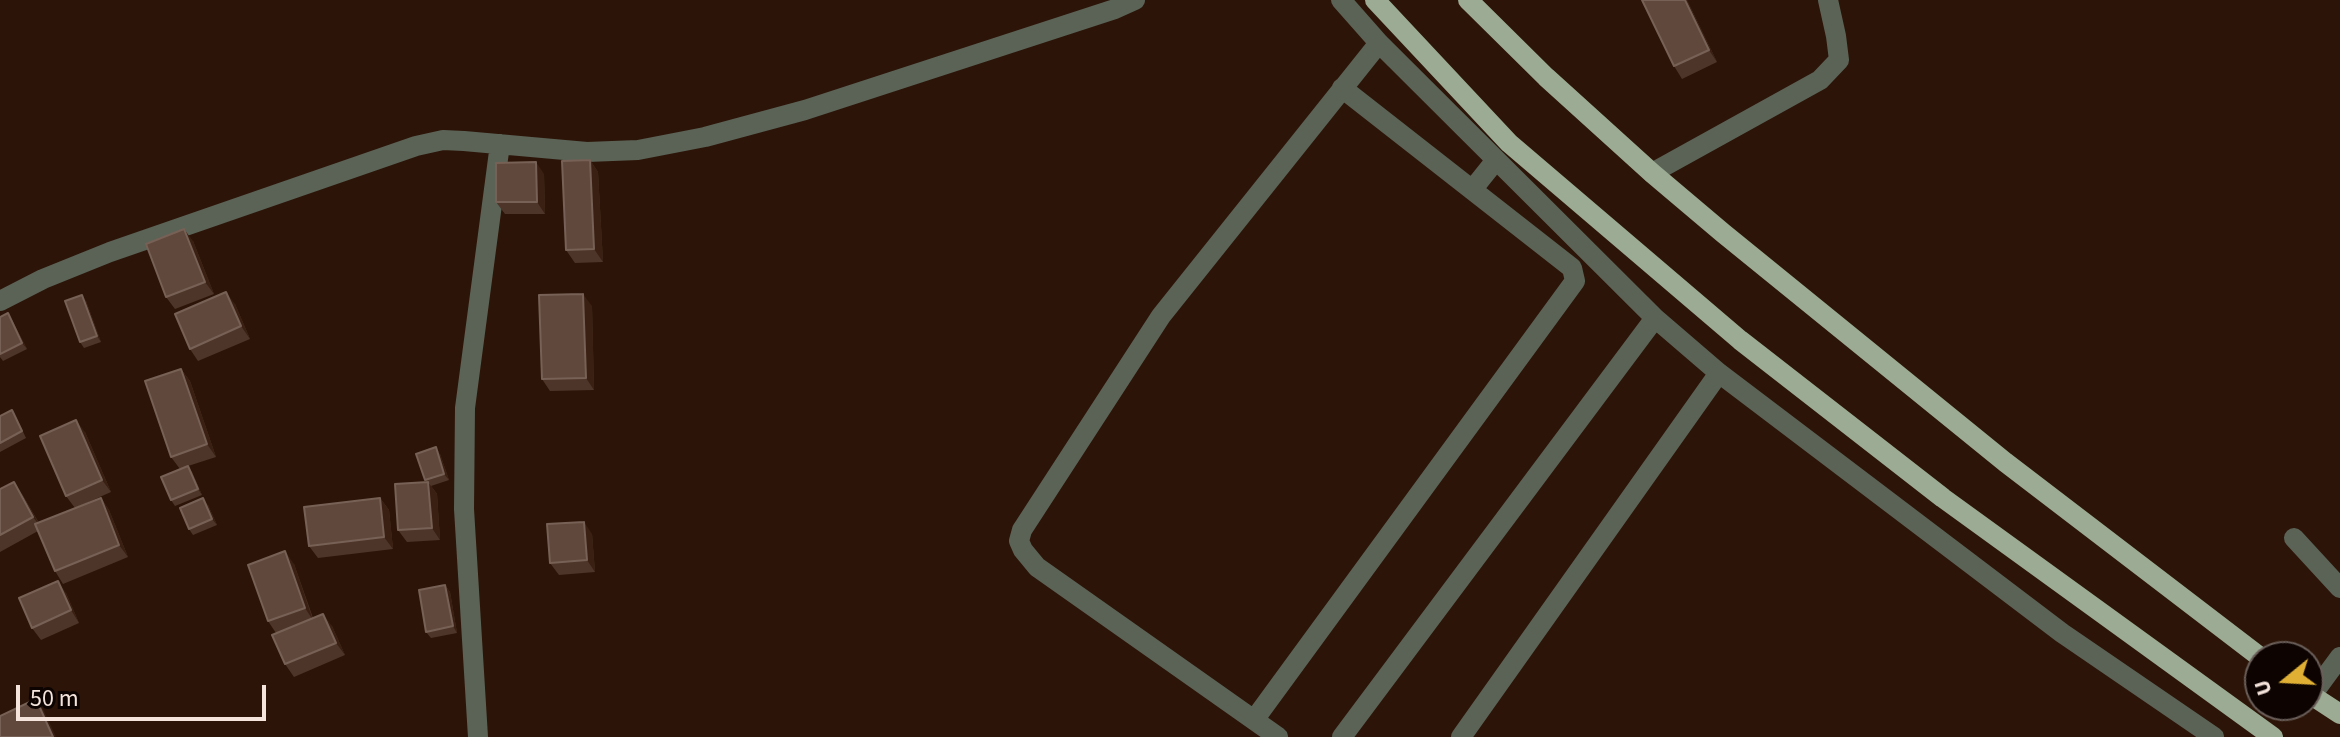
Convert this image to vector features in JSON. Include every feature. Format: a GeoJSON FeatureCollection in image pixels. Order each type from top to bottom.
{"type":"FeatureCollection","features":[{"type":"Feature","properties":{"kind":"main road"},"geometry":{"type":"LineString","coordinates":[[1375,0],[1509,143],[1740,340],[1943,498],[2273,737]]}},
{"type":"Feature","properties":{"kind":"main road"},"geometry":{"type":"LineString","coordinates":[[1468,0],[1546,77],[1652,173],[2005,462],[2244,645]]}},
{"type":"Feature","properties":{"kind":"street"},"geometry":{"type":"LineString","coordinates":[[0,301],[43,279],[110,252],[416,146],[443,140],[587,152],[638,150],[705,137],[805,110],[1135,0]]}},
{"type":"Feature","properties":{"kind":"street"},"geometry":{"type":"LineString","coordinates":[[1341,0],[1379,43],[1655,318],[1719,373],[2062,633],[2214,737]]}},
{"type":"Feature","properties":{"kind":"street"},"geometry":{"type":"LineString","coordinates":[[1652,173],[1820,80],[1839,60],[1828,0]]}},
{"type":"Feature","properties":{"kind":"street"},"geometry":{"type":"LineString","coordinates":[[1278,737],[1037,567],[1019,541],[1022,530],[1161,316],[1379,43]]}},
{"type":"Feature","properties":{"kind":"street"},"geometry":{"type":"LineString","coordinates":[[1254,720],[1575,281],[1572,268],[1342,88]]}},
{"type":"Feature","properties":{"kind":"street"},"geometry":{"type":"LineString","coordinates":[[478,737],[464,509],[465,408],[500,144]]}},
{"type":"Feature","properties":{"kind":"street"},"geometry":{"type":"LineString","coordinates":[[1472,190],[1496,160]]}},
{"type":"Feature","properties":{"kind":"street"},"geometry":{"type":"LineString","coordinates":[[1342,737],[1655,318]]}},
{"type":"Feature","properties":{"kind":"street"},"geometry":{"type":"LineString","coordinates":[[1461,737],[1719,373]]}},
{"type":"Feature","properties":{"kind":"street"},"geometry":{"type":"LineString","coordinates":[[2294,538],[2340,588]]}},
{"type":"Feature","properties":{"kind":"street"},"geometry":{"type":"LineString","coordinates":[[2324,677],[2340,657]]}},
{"type":"Feature","properties":{"kind":"building"},"geometry":{"type":"Polygon","coordinates":[[[1642,0],[1685,0],[1709,50],[1674,66],[1642,0]]]}},
{"type":"Feature","properties":{"kind":"building"},"geometry":{"type":"Polygon","coordinates":[[[590,160],[594,249],[566,250],[562,161],[590,160]]]}},
{"type":"Feature","properties":{"kind":"building"},"geometry":{"type":"Polygon","coordinates":[[[536,162],[537,202],[496,202],[496,163],[536,162]]]}},
{"type":"Feature","properties":{"kind":"building"},"geometry":{"type":"Polygon","coordinates":[[[184,229],[205,282],[166,297],[146,244],[184,229]]]}},
{"type":"Feature","properties":{"kind":"building"},"geometry":{"type":"Polygon","coordinates":[[[226,292],[241,326],[190,349],[175,314],[226,292]]]}},
{"type":"Feature","properties":{"kind":"building"},"geometry":{"type":"Polygon","coordinates":[[[583,294],[586,378],[542,379],[539,295],[583,294]]]}},
{"type":"Feature","properties":{"kind":"building"},"geometry":{"type":"Polygon","coordinates":[[[82,295],[97,336],[80,342],[65,301],[82,295]]]}},
{"type":"Feature","properties":{"kind":"building"},"geometry":{"type":"Polygon","coordinates":[[[8,313],[22,343],[0,354],[0,317],[8,313]]]}},
{"type":"Feature","properties":{"kind":"building"},"geometry":{"type":"Polygon","coordinates":[[[181,369],[207,444],[171,457],[145,381],[181,369]]]}},
{"type":"Feature","properties":{"kind":"building"},"geometry":{"type":"Polygon","coordinates":[[[12,410],[22,431],[0,443],[0,416],[12,410]]]}},
{"type":"Feature","properties":{"kind":"building"},"geometry":{"type":"Polygon","coordinates":[[[76,420],[102,480],[66,496],[40,436],[76,420]]]}},
{"type":"Feature","properties":{"kind":"building"},"geometry":{"type":"Polygon","coordinates":[[[436,447],[444,474],[425,480],[416,454],[436,447]]]}},
{"type":"Feature","properties":{"kind":"building"},"geometry":{"type":"Polygon","coordinates":[[[188,466],[198,489],[171,500],[161,477],[188,466]]]}},
{"type":"Feature","properties":{"kind":"building"},"geometry":{"type":"Polygon","coordinates":[[[14,482],[33,517],[0,535],[0,489],[14,482]]]}},
{"type":"Feature","properties":{"kind":"building"},"geometry":{"type":"Polygon","coordinates":[[[428,482],[432,528],[398,530],[395,484],[428,482]]]}},
{"type":"Feature","properties":{"kind":"building"},"geometry":{"type":"Polygon","coordinates":[[[101,498],[119,545],[55,571],[35,524],[101,498]]]}},
{"type":"Feature","properties":{"kind":"building"},"geometry":{"type":"Polygon","coordinates":[[[203,498],[212,519],[189,529],[180,508],[203,498]]]}},
{"type":"Feature","properties":{"kind":"building"},"geometry":{"type":"Polygon","coordinates":[[[380,498],[384,537],[309,546],[304,507],[380,498]]]}},
{"type":"Feature","properties":{"kind":"building"},"geometry":{"type":"Polygon","coordinates":[[[584,522],[587,560],[550,563],[547,524],[584,522]]]}},
{"type":"Feature","properties":{"kind":"building"},"geometry":{"type":"Polygon","coordinates":[[[285,551],[305,608],[268,621],[248,565],[285,551]]]}},
{"type":"Feature","properties":{"kind":"building"},"geometry":{"type":"Polygon","coordinates":[[[58,581],[71,610],[32,628],[19,598],[58,581]]]}},
{"type":"Feature","properties":{"kind":"building"},"geometry":{"type":"Polygon","coordinates":[[[445,585],[453,626],[426,632],[419,590],[445,585]]]}},
{"type":"Feature","properties":{"kind":"building"},"geometry":{"type":"Polygon","coordinates":[[[323,614],[336,643],[285,664],[272,635],[323,614]]]}},
{"type":"Feature","properties":{"kind":"building"},"geometry":{"type":"Polygon","coordinates":[[[36,699],[53,737],[0,737],[0,716],[36,699]]]}}]}
